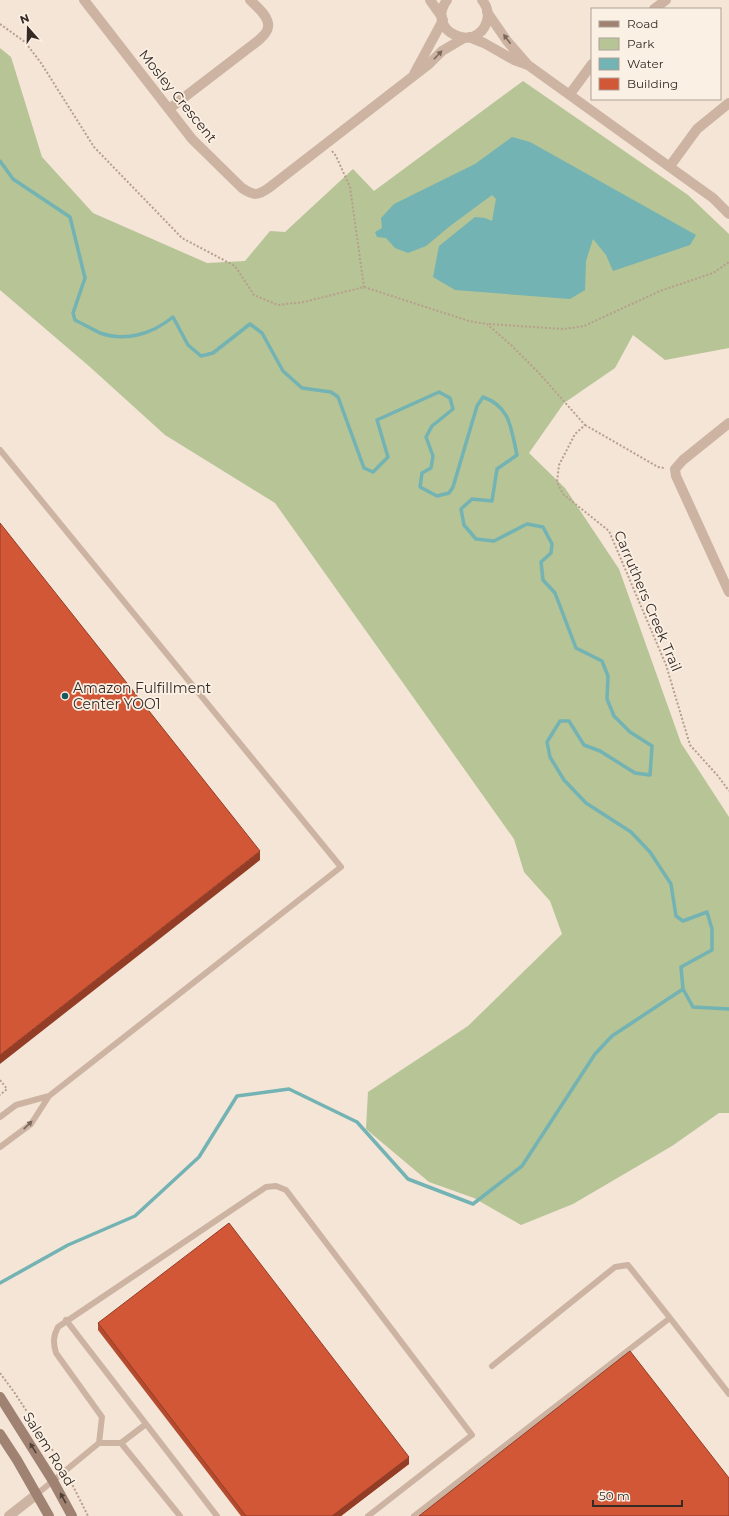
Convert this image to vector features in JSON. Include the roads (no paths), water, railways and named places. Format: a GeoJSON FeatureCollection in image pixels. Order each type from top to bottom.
{"type":"FeatureCollection","features":[{"type":"Feature","properties":{"kind":"main road","name":"Salem Road"},"geometry":{"type":"LineString","coordinates":[[0,1397],[53,1481],[72,1516]]}},
{"type":"Feature","properties":{"kind":"main road"},"geometry":{"type":"LineString","coordinates":[[0,1434],[49,1516]]}},
{"type":"Feature","properties":{"kind":"street","name":"Mosley Crescent"},"geometry":{"type":"LineString","coordinates":[[84,0],[192,139],[242,188],[251,194],[262,194],[429,64],[442,51],[479,33],[487,18],[487,5]]}},
{"type":"Feature","properties":{"kind":"street"},"geometry":{"type":"LineString","coordinates":[[169,109],[259,40],[265,33],[268,27],[267,20],[250,0]]}},
{"type":"Feature","properties":{"kind":"street"},"geometry":{"type":"LineString","coordinates":[[430,0],[442,19],[445,27],[451,33],[484,43],[514,60],[528,65]]}},
{"type":"Feature","properties":{"kind":"street","name":"Mosley Crescent"},"geometry":{"type":"LineString","coordinates":[[413,76],[442,19],[443,8],[447,0]]}},
{"type":"Feature","properties":{"kind":"street"},"geometry":{"type":"LineString","coordinates":[[655,8],[666,0]]}},
{"type":"Feature","properties":{"kind":"street"},"geometry":{"type":"LineString","coordinates":[[487,5],[507,41],[528,65],[670,166],[713,198],[729,214]]}},
{"type":"Feature","properties":{"kind":"street"},"geometry":{"type":"LineString","coordinates":[[570,94],[591,65]]}},
{"type":"Feature","properties":{"kind":"street"},"geometry":{"type":"LineString","coordinates":[[670,166],[697,129],[729,103]]}},
{"type":"Feature","properties":{"kind":"street"},"geometry":{"type":"LineString","coordinates":[[729,423],[683,460],[675,469],[676,476],[727,580],[729,592]]}},
{"type":"Feature","properties":{"kind":"street"},"geometry":{"type":"LineString","coordinates":[[9,1516],[37,1494]]}},
{"type":"Feature","properties":{"kind":"lane"},"geometry":{"type":"LineString","coordinates":[[0,450],[341,867],[49,1096],[31,1124],[0,1147]]}},
{"type":"Feature","properties":{"kind":"lane"},"geometry":{"type":"LineString","coordinates":[[0,1117],[16,1105],[49,1096]]}},
{"type":"Feature","properties":{"kind":"lane"},"geometry":{"type":"LineString","coordinates":[[99,1443],[102,1417],[56,1353],[53,1343],[54,1334],[58,1327],[66,1320],[266,1187],[276,1186],[286,1190],[472,1435],[368,1516]]}},
{"type":"Feature","properties":{"kind":"lane"},"geometry":{"type":"LineString","coordinates":[[492,1366],[615,1268],[628,1266],[729,1394]]}},
{"type":"Feature","properties":{"kind":"lane"},"geometry":{"type":"LineString","coordinates":[[414,1516],[670,1318]]}},
{"type":"Feature","properties":{"kind":"lane"},"geometry":{"type":"LineString","coordinates":[[66,1320],[217,1516]]}},
{"type":"Feature","properties":{"kind":"lane"},"geometry":{"type":"LineString","coordinates":[[37,1494],[99,1443],[121,1443],[146,1424]]}},
{"type":"Feature","properties":{"kind":"lane"},"geometry":{"type":"LineString","coordinates":[[121,1443],[180,1516]]}},
{"type":"Feature","properties":{"kind":"water"},"geometry":{"type":"Polygon","coordinates":[[[512,137],[530,142],[696,235],[690,245],[613,271],[606,255],[593,239],[586,261],[585,290],[570,299],[455,290],[433,277],[439,246],[475,217],[485,218],[492,221],[496,199],[492,195],[426,246],[408,253],[395,248],[386,238],[377,237],[375,232],[382,228],[381,218],[394,204],[475,164],[512,137]]]}},
{"type":"Feature","properties":{"kind":"waterway"},"geometry":{"type":"LineString","coordinates":[[0,161],[13,179],[70,217],[85,278],[73,313],[75,320],[100,333],[119,337],[138,335],[148,332],[173,317],[188,345],[201,356],[213,353],[250,324],[262,333],[283,371],[302,388],[331,392],[338,397],[364,468],[373,472],[388,457],[377,420],[439,392],[450,398],[453,409],[432,426],[426,437],[433,456],[431,468],[422,473],[420,487],[437,496],[449,493],[453,487],[477,406],[483,397],[492,401],[499,407],[508,420],[517,455],[497,469],[492,501],[472,499],[461,509],[464,525],[476,539],[494,541],[527,524],[543,527],[552,544],[551,553],[541,562],[543,580],[555,593],[576,648],[602,661],[608,676],[607,699],[614,716],[630,732],[652,746],[650,775],[635,773],[600,751],[584,745],[569,721],[560,721],[547,742],[550,757],[564,780],[586,803],[631,832],[650,852],[671,884],[676,916],[683,921],[707,912],[712,929],[712,950],[681,967],[683,989],[693,1007],[729,1009]]}},
{"type":"Feature","properties":{"kind":"waterway"},"geometry":{"type":"LineString","coordinates":[[0,1283],[68,1245],[135,1216],[199,1157],[237,1096],[289,1089],[357,1122],[408,1179],[473,1204],[522,1166],[595,1054],[612,1036],[683,989]]}},
{"type":"Feature","properties":{"kind":"place","name":"Amazon Fulfillment Center YOO1"},"geometry":{"type":"Point","coordinates":[65,696]}}]}
